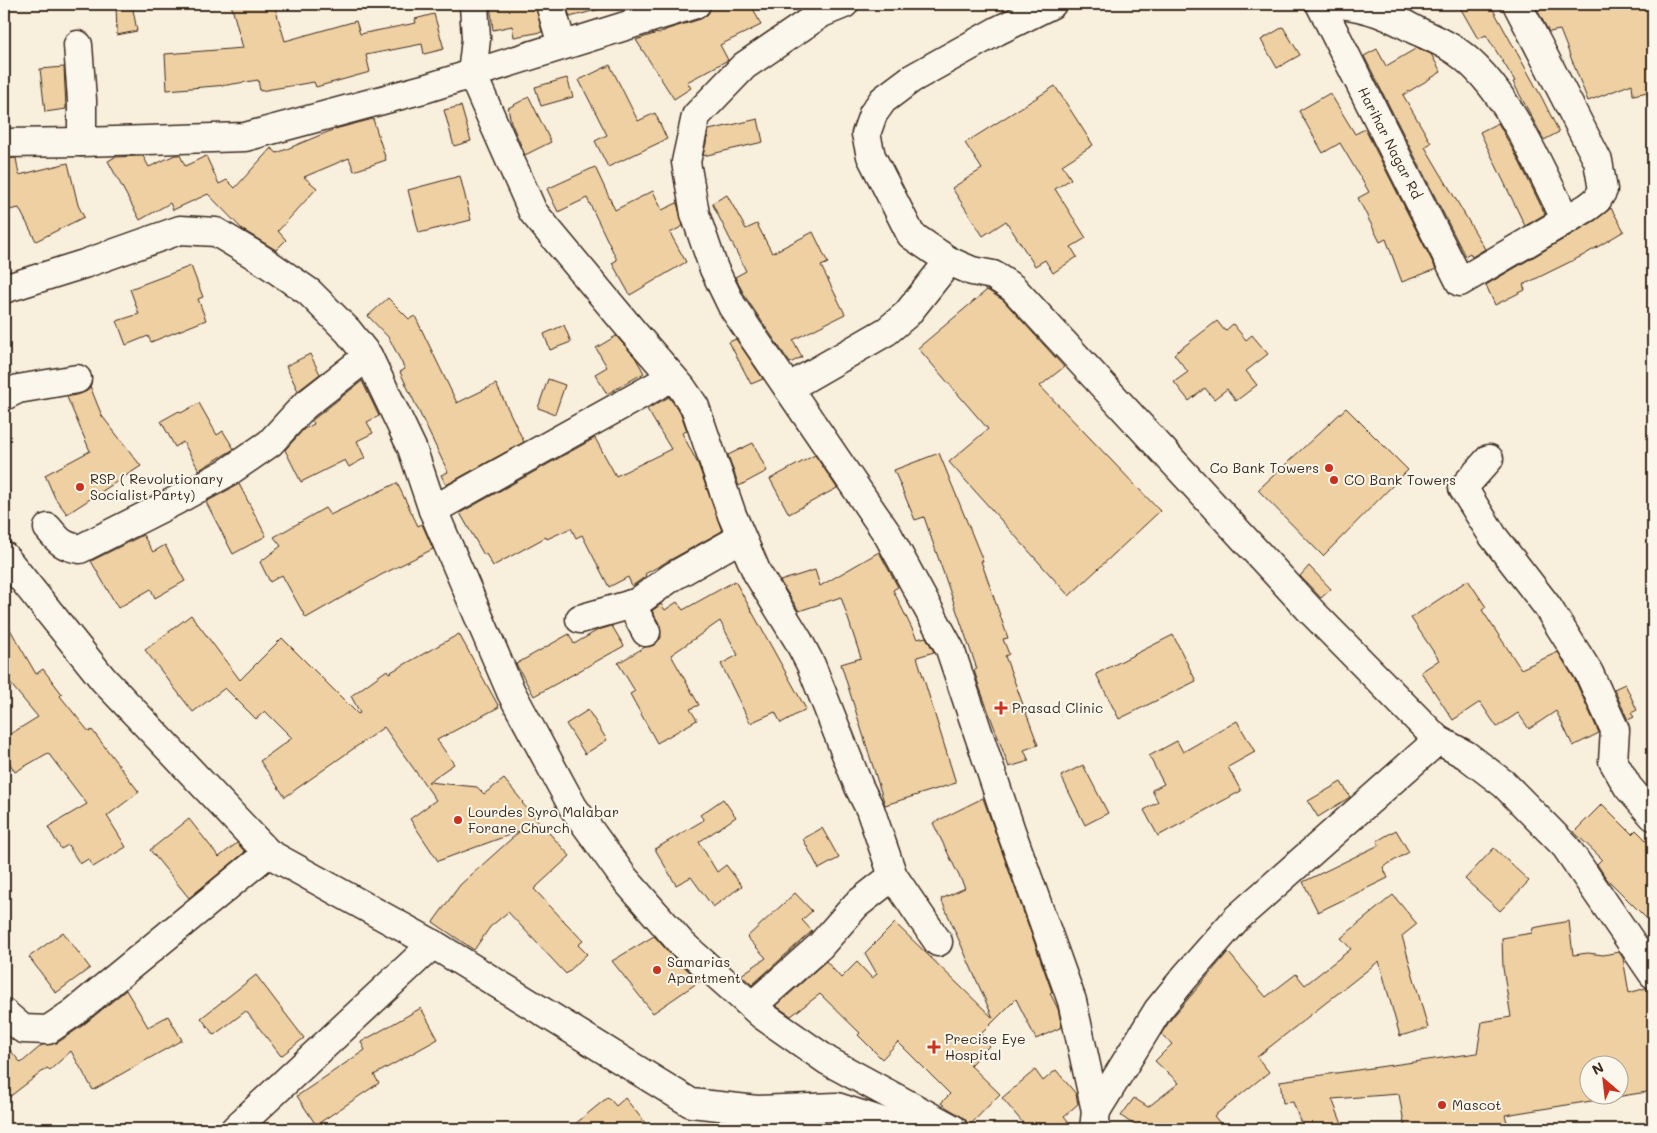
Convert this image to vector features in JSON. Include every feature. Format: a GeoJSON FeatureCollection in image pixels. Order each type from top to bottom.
{"type":"FeatureCollection","features":[{"type":"Feature","properties":{"kind":"street"},"geometry":{"type":"LineString","coordinates":[[474,4],[476,39],[472,74],[533,212],[682,388],[694,407],[741,538],[757,574],[798,640],[811,666],[859,787],[870,809],[893,876],[938,942]]}},
{"type":"Feature","properties":{"kind":"street"},"geometry":{"type":"LineString","coordinates":[[550,4],[562,45]]}},
{"type":"Feature","properties":{"kind":"street"},"geometry":{"type":"LineString","coordinates":[[4,143],[245,137],[427,88],[696,4]]}},
{"type":"Feature","properties":{"kind":"street"},"geometry":{"type":"LineString","coordinates":[[844,4],[822,13],[744,66],[696,116],[686,162],[695,214],[714,269],[732,306],[888,535],[950,649],[1011,831],[1072,1001],[1095,1120]]}},
{"type":"Feature","properties":{"kind":"street"},"geometry":{"type":"LineString","coordinates":[[1052,4],[997,31],[911,79],[883,100],[873,114],[866,134],[872,156],[911,235],[949,261],[972,271],[993,275],[1013,288],[1310,610],[1438,740],[1466,756],[1504,784],[1566,847],[1653,974]]}},
{"type":"Feature","properties":{"kind":"street","name":"Harihar Nagar Rd"},"geometry":{"type":"LineString","coordinates":[[1320,4],[1460,282],[1566,220]]}},
{"type":"Feature","properties":{"kind":"street"},"geometry":{"type":"LineString","coordinates":[[1340,4],[1370,9],[1389,16],[1456,51],[1472,66],[1503,100],[1566,220],[1597,200],[1603,190],[1598,162],[1517,4]]}},
{"type":"Feature","properties":{"kind":"street"},"geometry":{"type":"LineString","coordinates":[[78,45],[82,100],[82,142]]}},
{"type":"Feature","properties":{"kind":"street"},"geometry":{"type":"LineString","coordinates":[[4,289],[84,264],[180,230],[216,232],[261,259],[309,292],[348,331],[368,356],[412,448],[433,510],[511,692],[574,807],[624,878],[676,937],[762,1015],[828,1061],[953,1129]]}},
{"type":"Feature","properties":{"kind":"street"},"geometry":{"type":"LineString","coordinates":[[788,388],[887,331],[907,314],[949,261]]}},
{"type":"Feature","properties":{"kind":"street"},"geometry":{"type":"LineString","coordinates":[[48,528],[60,542],[68,547],[80,549],[175,501],[228,472],[270,443],[304,406],[368,356]]}},
{"type":"Feature","properties":{"kind":"street"},"geometry":{"type":"LineString","coordinates":[[433,510],[672,377]]}},
{"type":"Feature","properties":{"kind":"street"},"geometry":{"type":"LineString","coordinates":[[4,396],[18,389],[77,379]]}},
{"type":"Feature","properties":{"kind":"street"},"geometry":{"type":"LineString","coordinates":[[1488,459],[1463,488],[1493,536],[1546,606],[1589,673],[1615,730],[1613,760],[1628,787],[1653,816]]}},
{"type":"Feature","properties":{"kind":"street"},"geometry":{"type":"LineString","coordinates":[[580,619],[636,603],[672,577],[741,538]]}},
{"type":"Feature","properties":{"kind":"street"},"geometry":{"type":"LineString","coordinates":[[4,556],[103,680],[268,853],[433,944],[691,1103],[757,1110],[837,1107],[905,1129]]}},
{"type":"Feature","properties":{"kind":"street"},"geometry":{"type":"LineString","coordinates":[[631,604],[646,632]]}},
{"type":"Feature","properties":{"kind":"street"},"geometry":{"type":"LineString","coordinates":[[1095,1120],[1158,1010],[1237,918],[1438,740]]}},
{"type":"Feature","properties":{"kind":"street"},"geometry":{"type":"LineString","coordinates":[[4,1013],[23,1029],[48,1030],[73,1014],[268,853]]}},
{"type":"Feature","properties":{"kind":"street"},"geometry":{"type":"LineString","coordinates":[[752,1006],[820,946],[856,905],[893,876]]}},
{"type":"Feature","properties":{"kind":"street"},"geometry":{"type":"LineString","coordinates":[[235,1129],[433,944]]}},
{"type":"Feature","properties":{"kind":"building"},"geometry":{"type":"Polygon","coordinates":[[[116,4],[132,4],[137,31],[117,35],[116,4]]]}},
{"type":"Feature","properties":{"kind":"building"},"geometry":{"type":"Polygon","coordinates":[[[231,4],[274,4],[285,41],[356,21],[360,34],[416,23],[415,19],[434,14],[444,49],[424,54],[422,44],[366,55],[370,72],[316,87],[314,82],[260,91],[258,80],[227,85],[167,90],[165,54],[243,48],[231,4]]]}},
{"type":"Feature","properties":{"kind":"building"},"geometry":{"type":"Polygon","coordinates":[[[490,4],[535,4],[542,32],[514,37],[512,26],[493,30],[490,4]]]}},
{"type":"Feature","properties":{"kind":"building"},"geometry":{"type":"Polygon","coordinates":[[[566,4],[600,4],[600,9],[570,17],[566,4]]]}},
{"type":"Feature","properties":{"kind":"building"},"geometry":{"type":"Polygon","coordinates":[[[718,4],[751,4],[761,25],[720,45],[728,60],[687,82],[691,88],[674,99],[636,40],[701,19],[708,14],[711,7],[718,4]]]}},
{"type":"Feature","properties":{"kind":"building"},"geometry":{"type":"Polygon","coordinates":[[[1458,4],[1490,4],[1559,132],[1544,140],[1513,82],[1515,81],[1486,35],[1478,39],[1458,4]]]}},
{"type":"Feature","properties":{"kind":"building"},"geometry":{"type":"Polygon","coordinates":[[[1534,4],[1647,4],[1653,20],[1653,91],[1633,95],[1632,84],[1588,101],[1560,30],[1549,32],[1534,4]]]}},
{"type":"Feature","properties":{"kind":"building"},"geometry":{"type":"Polygon","coordinates":[[[1283,27],[1300,55],[1277,68],[1261,40],[1283,27]]]}},
{"type":"Feature","properties":{"kind":"building"},"geometry":{"type":"Polygon","coordinates":[[[1417,48],[1431,54],[1441,72],[1403,95],[1431,143],[1425,147],[1485,249],[1472,257],[1470,253],[1465,256],[1364,56],[1377,49],[1386,66],[1417,48]]]}},
{"type":"Feature","properties":{"kind":"building"},"geometry":{"type":"Polygon","coordinates":[[[610,65],[638,121],[655,113],[667,139],[608,167],[595,141],[607,135],[579,80],[610,65]]]}},
{"type":"Feature","properties":{"kind":"building"},"geometry":{"type":"Polygon","coordinates":[[[64,67],[66,109],[45,112],[40,69],[64,67]]]}},
{"type":"Feature","properties":{"kind":"building"},"geometry":{"type":"Polygon","coordinates":[[[567,78],[573,97],[541,106],[535,87],[567,78]]]}},
{"type":"Feature","properties":{"kind":"building"},"geometry":{"type":"Polygon","coordinates":[[[1055,86],[1093,145],[1062,165],[1071,179],[1055,189],[1086,238],[1071,247],[1077,257],[1053,273],[1045,260],[1035,266],[1006,221],[983,236],[952,188],[982,169],[965,143],[1055,86]]]}},
{"type":"Feature","properties":{"kind":"building"},"geometry":{"type":"Polygon","coordinates":[[[1330,93],[1355,134],[1365,129],[1436,269],[1402,282],[1386,239],[1380,242],[1358,198],[1369,192],[1340,143],[1323,153],[1299,111],[1330,93]]]}},
{"type":"Feature","properties":{"kind":"building"},"geometry":{"type":"Polygon","coordinates":[[[529,97],[551,142],[525,155],[511,122],[508,108],[529,97]]]}},
{"type":"Feature","properties":{"kind":"building"},"geometry":{"type":"Polygon","coordinates":[[[461,106],[471,141],[454,146],[444,110],[461,106]]]}},
{"type":"Feature","properties":{"kind":"building"},"geometry":{"type":"Polygon","coordinates":[[[373,119],[386,160],[354,171],[349,158],[304,177],[317,188],[278,231],[286,240],[276,250],[243,230],[208,194],[173,210],[170,203],[140,220],[108,161],[115,157],[143,156],[149,167],[175,155],[180,155],[185,166],[206,156],[219,184],[227,180],[235,188],[271,148],[277,153],[335,129],[373,119]]]}},
{"type":"Feature","properties":{"kind":"building"},"geometry":{"type":"Polygon","coordinates":[[[758,119],[763,142],[703,156],[709,130],[758,119]]]}},
{"type":"Feature","properties":{"kind":"building"},"geometry":{"type":"Polygon","coordinates":[[[1498,123],[1545,214],[1525,226],[1480,132],[1498,123]]]}},
{"type":"Feature","properties":{"kind":"building"},"geometry":{"type":"Polygon","coordinates":[[[16,158],[19,175],[68,163],[78,205],[84,217],[36,241],[19,208],[9,210],[4,187],[4,159],[16,158]]]}},
{"type":"Feature","properties":{"kind":"building"},"geometry":{"type":"Polygon","coordinates":[[[595,167],[615,210],[653,191],[662,210],[677,203],[683,226],[670,233],[686,262],[630,295],[612,263],[617,260],[587,198],[558,212],[547,189],[595,167]]]}},
{"type":"Feature","properties":{"kind":"building"},"geometry":{"type":"Polygon","coordinates":[[[460,176],[471,220],[419,233],[408,190],[460,176]]]}},
{"type":"Feature","properties":{"kind":"building"},"geometry":{"type":"Polygon","coordinates":[[[727,195],[746,229],[757,224],[772,253],[813,232],[828,263],[821,266],[845,314],[793,340],[802,357],[790,363],[746,298],[735,277],[746,271],[712,203],[727,195]]]}},
{"type":"Feature","properties":{"kind":"building"},"geometry":{"type":"Polygon","coordinates":[[[1611,208],[1624,231],[1584,255],[1523,285],[1525,290],[1495,305],[1486,285],[1596,220],[1611,208]]]}},
{"type":"Feature","properties":{"kind":"building"},"geometry":{"type":"Polygon","coordinates":[[[191,266],[203,297],[198,299],[206,320],[151,342],[148,336],[126,345],[117,321],[139,314],[130,289],[191,266]]]}},
{"type":"Feature","properties":{"kind":"building"},"geometry":{"type":"Polygon","coordinates":[[[987,290],[1003,300],[1064,367],[1040,386],[1160,511],[1069,596],[949,462],[988,429],[918,348],[987,290]]]}},
{"type":"Feature","properties":{"kind":"building"},"geometry":{"type":"Polygon","coordinates":[[[388,298],[409,319],[415,316],[457,403],[496,384],[524,442],[446,485],[441,475],[448,472],[400,372],[405,369],[389,338],[368,316],[388,298]]]}},
{"type":"Feature","properties":{"kind":"building"},"geometry":{"type":"Polygon","coordinates":[[[1217,321],[1225,331],[1233,324],[1246,340],[1252,335],[1268,354],[1246,371],[1257,385],[1236,401],[1227,389],[1214,399],[1205,388],[1189,401],[1174,382],[1188,372],[1174,354],[1217,321]]]}},
{"type":"Feature","properties":{"kind":"building"},"geometry":{"type":"Polygon","coordinates":[[[564,325],[571,342],[550,350],[544,334],[564,325]]]}},
{"type":"Feature","properties":{"kind":"building"},"geometry":{"type":"Polygon","coordinates":[[[616,336],[635,357],[644,373],[607,394],[595,374],[607,367],[596,348],[616,336]]]}},
{"type":"Feature","properties":{"kind":"building"},"geometry":{"type":"Polygon","coordinates":[[[736,339],[763,379],[751,384],[729,342],[736,339]]]}},
{"type":"Feature","properties":{"kind":"building"},"geometry":{"type":"Polygon","coordinates":[[[310,354],[320,374],[298,391],[286,366],[310,354]]]}},
{"type":"Feature","properties":{"kind":"building"},"geometry":{"type":"Polygon","coordinates":[[[548,379],[565,385],[555,414],[538,408],[548,379]]]}},
{"type":"Feature","properties":{"kind":"building"},"geometry":{"type":"Polygon","coordinates":[[[362,381],[379,416],[367,422],[373,433],[357,441],[365,458],[349,467],[345,460],[301,482],[285,450],[304,429],[314,424],[312,420],[362,381]]]}},
{"type":"Feature","properties":{"kind":"building","name":"RSP ( Revolutionary Socialist Party)"},"geometry":{"type":"Polygon","coordinates":[[[90,386],[102,416],[141,466],[67,514],[55,498],[45,475],[90,451],[67,397],[87,391],[90,386]]]}},
{"type":"Feature","properties":{"kind":"building"},"geometry":{"type":"Polygon","coordinates":[[[669,397],[681,414],[687,431],[682,433],[698,464],[722,531],[645,574],[646,576],[632,586],[628,577],[609,587],[582,535],[576,538],[571,528],[547,539],[546,537],[493,566],[486,554],[484,555],[460,513],[595,438],[616,476],[671,449],[647,409],[669,397]]]}},
{"type":"Feature","properties":{"kind":"building"},"geometry":{"type":"Polygon","coordinates":[[[199,403],[217,435],[223,431],[234,449],[199,470],[183,442],[175,447],[161,421],[199,403]]]}},
{"type":"Feature","properties":{"kind":"building","name":"CO Bank Towers"},"geometry":{"type":"Polygon","coordinates":[[[1346,408],[1408,470],[1323,556],[1258,490],[1346,408]]]}},
{"type":"Feature","properties":{"kind":"building"},"geometry":{"type":"Polygon","coordinates":[[[753,443],[767,471],[739,486],[728,455],[753,443]]]}},
{"type":"Feature","properties":{"kind":"building"},"geometry":{"type":"Polygon","coordinates":[[[939,453],[983,561],[981,561],[1008,638],[1003,639],[1009,654],[1005,656],[1038,745],[1024,750],[1029,761],[1009,767],[979,686],[974,670],[977,669],[924,517],[915,520],[894,470],[939,453]]]}},
{"type":"Feature","properties":{"kind":"building"},"geometry":{"type":"Polygon","coordinates":[[[815,455],[837,488],[789,514],[770,479],[815,455]]]}},
{"type":"Feature","properties":{"kind":"building"},"geometry":{"type":"Polygon","coordinates":[[[397,483],[418,526],[422,524],[433,549],[381,575],[306,618],[282,575],[270,582],[260,562],[281,546],[274,537],[325,508],[330,515],[397,483]]]}},
{"type":"Feature","properties":{"kind":"building"},"geometry":{"type":"Polygon","coordinates":[[[239,484],[266,536],[233,554],[206,502],[239,484]]]}},
{"type":"Feature","properties":{"kind":"building"},"geometry":{"type":"Polygon","coordinates":[[[143,535],[153,552],[165,545],[185,581],[155,598],[151,589],[118,608],[91,561],[143,535]]]}},
{"type":"Feature","properties":{"kind":"building"},"geometry":{"type":"Polygon","coordinates":[[[879,552],[898,587],[893,590],[917,639],[926,637],[934,652],[917,657],[956,783],[885,805],[841,664],[861,658],[841,597],[799,611],[780,581],[815,570],[820,586],[879,552]]]}},
{"type":"Feature","properties":{"kind":"building"},"geometry":{"type":"Polygon","coordinates":[[[1309,566],[1331,589],[1321,598],[1300,576],[1309,566]]]}},
{"type":"Feature","properties":{"kind":"building"},"geometry":{"type":"Polygon","coordinates":[[[1468,580],[1486,607],[1482,610],[1521,669],[1558,652],[1575,680],[1599,733],[1573,746],[1556,711],[1529,729],[1518,713],[1497,727],[1480,702],[1453,720],[1421,672],[1439,660],[1411,618],[1468,580]]]}},
{"type":"Feature","properties":{"kind":"building"},"geometry":{"type":"Polygon","coordinates":[[[735,581],[806,709],[781,723],[775,712],[750,723],[721,664],[738,655],[720,621],[671,655],[699,705],[690,709],[697,720],[657,743],[630,694],[635,691],[618,663],[645,647],[654,645],[661,638],[660,625],[652,611],[661,604],[665,610],[677,602],[683,610],[735,581]]]}},
{"type":"Feature","properties":{"kind":"building"},"geometry":{"type":"Polygon","coordinates":[[[191,615],[240,680],[282,638],[358,714],[360,713],[351,696],[387,670],[389,673],[459,634],[499,707],[437,740],[454,764],[428,782],[477,787],[484,794],[504,779],[522,803],[570,856],[534,889],[583,941],[578,945],[587,954],[566,974],[508,912],[490,927],[474,950],[433,922],[460,885],[520,831],[438,861],[410,819],[436,800],[384,727],[285,797],[260,761],[292,738],[265,711],[256,719],[225,688],[193,712],[145,650],[191,615]]]}},
{"type":"Feature","properties":{"kind":"building"},"geometry":{"type":"Polygon","coordinates":[[[4,619],[36,674],[43,669],[62,694],[60,696],[89,732],[92,730],[139,792],[107,816],[126,847],[93,867],[88,859],[80,864],[68,845],[61,849],[48,827],[87,804],[48,753],[15,772],[4,754],[4,738],[38,717],[4,676],[4,619]]]}},
{"type":"Feature","properties":{"kind":"building"},"geometry":{"type":"Polygon","coordinates":[[[612,626],[624,646],[534,696],[516,664],[569,634],[574,644],[598,630],[612,626]]]}},
{"type":"Feature","properties":{"kind":"building"},"geometry":{"type":"Polygon","coordinates":[[[1173,635],[1196,681],[1119,719],[1096,674],[1173,635]]]}},
{"type":"Feature","properties":{"kind":"building"},"geometry":{"type":"Polygon","coordinates":[[[1625,684],[1637,710],[1631,713],[1634,717],[1628,720],[1614,689],[1625,684]]]}},
{"type":"Feature","properties":{"kind":"building"},"geometry":{"type":"Polygon","coordinates":[[[588,710],[607,740],[585,754],[566,724],[588,710]]]}},
{"type":"Feature","properties":{"kind":"building"},"geometry":{"type":"Polygon","coordinates":[[[1237,721],[1255,752],[1228,767],[1241,791],[1158,836],[1144,810],[1158,802],[1152,790],[1164,784],[1149,756],[1177,741],[1183,752],[1237,721]]]}},
{"type":"Feature","properties":{"kind":"building"},"geometry":{"type":"Polygon","coordinates":[[[1083,765],[1108,813],[1085,825],[1061,776],[1083,765]]]}},
{"type":"Feature","properties":{"kind":"building"},"geometry":{"type":"Polygon","coordinates":[[[1341,782],[1350,797],[1318,817],[1308,801],[1341,782]]]}},
{"type":"Feature","properties":{"kind":"building"},"geometry":{"type":"Polygon","coordinates":[[[983,798],[1052,992],[1050,993],[1058,1009],[1062,1027],[1036,1039],[1016,999],[981,1034],[991,1044],[970,1065],[1000,1094],[968,1127],[966,1120],[941,1103],[950,1094],[898,1042],[882,1059],[858,1035],[860,1033],[820,994],[791,1016],[776,1006],[826,961],[841,978],[857,962],[872,978],[877,974],[865,953],[895,923],[993,1018],[941,899],[965,888],[933,823],[983,798]]]}},
{"type":"Feature","properties":{"kind":"building"},"geometry":{"type":"Polygon","coordinates":[[[723,799],[736,817],[699,842],[717,872],[726,865],[742,886],[713,907],[691,877],[676,885],[655,849],[704,820],[700,815],[723,799]]]}},
{"type":"Feature","properties":{"kind":"building"},"geometry":{"type":"Polygon","coordinates":[[[1602,804],[1632,834],[1636,830],[1653,847],[1653,925],[1606,878],[1597,864],[1602,859],[1574,832],[1602,804]]]}},
{"type":"Feature","properties":{"kind":"building"},"geometry":{"type":"Polygon","coordinates":[[[189,819],[219,857],[237,843],[245,852],[189,898],[150,850],[189,819]]]}},
{"type":"Feature","properties":{"kind":"building"},"geometry":{"type":"Polygon","coordinates":[[[822,828],[839,858],[819,869],[803,839],[822,828]]]}},
{"type":"Feature","properties":{"kind":"building"},"geometry":{"type":"Polygon","coordinates":[[[1396,830],[1409,852],[1383,867],[1388,878],[1318,912],[1303,882],[1379,845],[1377,841],[1396,830]]]}},
{"type":"Feature","properties":{"kind":"building"},"geometry":{"type":"Polygon","coordinates":[[[1494,848],[1529,881],[1500,911],[1465,879],[1494,848]]]}},
{"type":"Feature","properties":{"kind":"building"},"geometry":{"type":"Polygon","coordinates":[[[795,893],[812,911],[802,920],[812,931],[752,985],[741,975],[766,958],[747,937],[795,893]]]}},
{"type":"Feature","properties":{"kind":"building"},"geometry":{"type":"Polygon","coordinates":[[[1393,895],[1417,924],[1402,936],[1428,1028],[1400,1036],[1379,961],[1257,1057],[1269,1072],[1214,1116],[1225,1129],[1140,1129],[1121,1116],[1134,1098],[1148,1107],[1179,1083],[1155,1061],[1172,1044],[1161,1034],[1171,1019],[1228,952],[1266,997],[1296,974],[1305,985],[1351,949],[1341,938],[1393,895]]]}},
{"type":"Feature","properties":{"kind":"building"},"geometry":{"type":"Polygon","coordinates":[[[1569,921],[1573,955],[1588,953],[1603,955],[1619,952],[1623,958],[1629,993],[1646,988],[1650,989],[1653,1000],[1653,1091],[1630,1095],[1630,1056],[1580,1056],[1580,1103],[1505,1115],[1509,1129],[1405,1129],[1399,1094],[1332,1099],[1344,1129],[1303,1129],[1293,1102],[1283,1103],[1280,1081],[1477,1053],[1482,1022],[1511,1017],[1503,968],[1502,938],[1532,933],[1533,928],[1569,921]]]}},
{"type":"Feature","properties":{"kind":"building"},"geometry":{"type":"Polygon","coordinates":[[[63,932],[90,968],[56,993],[29,957],[63,932]]]}},
{"type":"Feature","properties":{"kind":"building","name":"Samarias Apartment"},"geometry":{"type":"Polygon","coordinates":[[[654,936],[672,956],[700,981],[653,1013],[612,961],[654,936]]]}},
{"type":"Feature","properties":{"kind":"building"},"geometry":{"type":"Polygon","coordinates":[[[256,975],[304,1038],[281,1056],[246,1011],[214,1035],[201,1018],[256,975]]]}},
{"type":"Feature","properties":{"kind":"building"},"geometry":{"type":"Polygon","coordinates":[[[126,990],[148,1027],[168,1016],[182,1040],[93,1090],[71,1051],[50,1070],[47,1068],[4,1101],[4,1043],[21,1063],[42,1045],[57,1043],[82,1026],[126,990]]]}},
{"type":"Feature","properties":{"kind":"building"},"geometry":{"type":"Polygon","coordinates":[[[421,1008],[438,1039],[374,1075],[379,1083],[316,1125],[297,1096],[365,1050],[361,1042],[421,1008]]]}},
{"type":"Feature","properties":{"kind":"building"},"geometry":{"type":"Polygon","coordinates":[[[1035,1070],[1043,1081],[1056,1070],[1076,1094],[1078,1104],[1064,1116],[1068,1121],[1058,1129],[1028,1129],[1002,1098],[1035,1070]]]}},
{"type":"Feature","properties":{"kind":"building"},"geometry":{"type":"Polygon","coordinates":[[[608,1097],[616,1106],[625,1098],[650,1129],[569,1129],[608,1097]]]}},
{"type":"Feature","properties":{"kind":"place","name":"Co Bank Towers"},"geometry":{"type":"Point","coordinates":[1329,468]}},
{"type":"Feature","properties":{"kind":"place","name":"CO Bank Towers"},"geometry":{"type":"Point","coordinates":[1334,480]}},
{"type":"Feature","properties":{"kind":"place","name":"RSP ( Revolutionary Socialist Party)"},"geometry":{"type":"Point","coordinates":[80,487]}},
{"type":"Feature","properties":{"kind":"place","name":"Prasad Clinic"},"geometry":{"type":"Point","coordinates":[1001,708]}},
{"type":"Feature","properties":{"kind":"place","name":"Lourdes Syro Malabar Forane Church"},"geometry":{"type":"Point","coordinates":[458,820]}},
{"type":"Feature","properties":{"kind":"place","name":"Samarias Apartment"},"geometry":{"type":"Point","coordinates":[657,970]}},
{"type":"Feature","properties":{"kind":"place","name":"Precise Eye Hospital"},"geometry":{"type":"Point","coordinates":[934,1047]}},
{"type":"Feature","properties":{"kind":"place","name":"Mascot"},"geometry":{"type":"Point","coordinates":[1442,1105]}}]}
